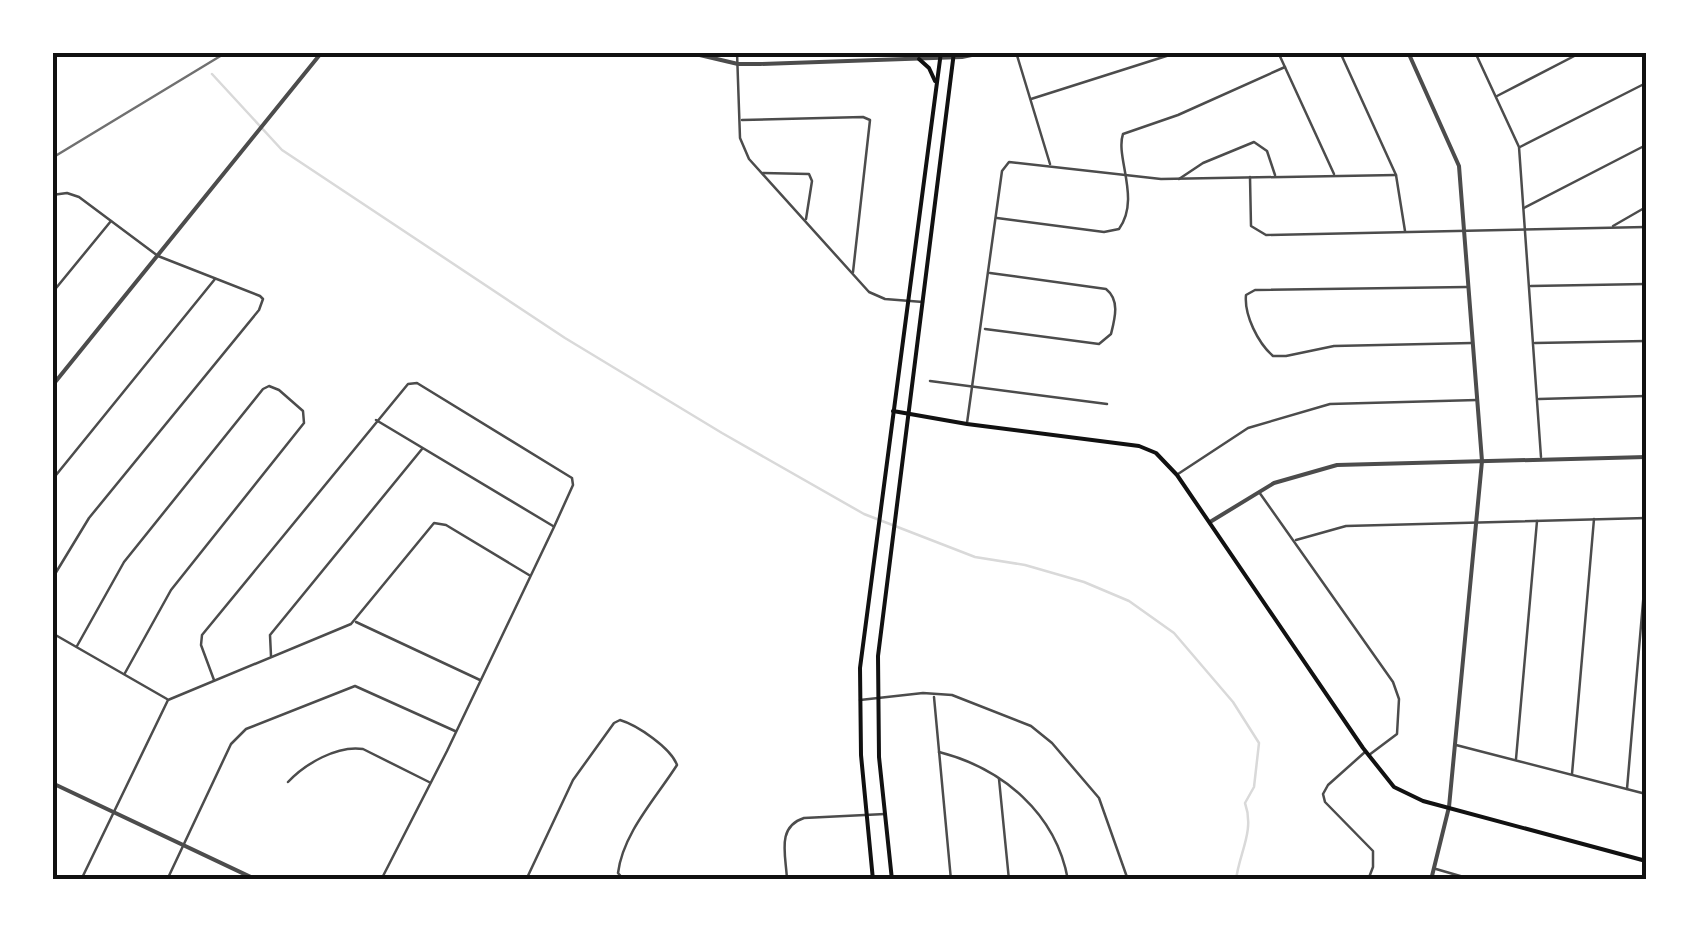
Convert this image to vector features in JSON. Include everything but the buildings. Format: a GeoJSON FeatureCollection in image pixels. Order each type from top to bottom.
{"type":"FeatureCollection","features":[{"type":"Feature","properties":{"kind":"main road"},"geometry":{"type":"LineString","coordinates":[[873,880],[859,700],[862,649],[940,55]]}},
{"type":"Feature","properties":{"kind":"main road"},"geometry":{"type":"LineString","coordinates":[[892,880],[878,698],[880,640],[954,55]]}},
{"type":"Feature","properties":{"kind":"main road"},"geometry":{"type":"LineString","coordinates":[[919,59],[930,68],[936,86]]}},
{"type":"Feature","properties":{"kind":"main road"},"geometry":{"type":"LineString","coordinates":[[893,411],[1139,446],[1156,454],[1176,475],[1390,782],[1407,796],[1646,860]]}},
{"type":"Feature","properties":{"kind":"street"},"geometry":{"type":"LineString","coordinates":[[52,386],[322,52]]}},
{"type":"Feature","properties":{"kind":"street"},"geometry":{"type":"LineString","coordinates":[[687,52],[738,64],[919,59],[986,52]]}},
{"type":"Feature","properties":{"kind":"street"},"geometry":{"type":"LineString","coordinates":[[738,52],[742,149],[876,296],[924,302]]}},
{"type":"Feature","properties":{"kind":"street"},"geometry":{"type":"LineString","coordinates":[[1016,52],[1050,166]]}},
{"type":"Feature","properties":{"kind":"street"},"geometry":{"type":"LineString","coordinates":[[1031,99],[1178,52]]}},
{"type":"Feature","properties":{"kind":"street"},"geometry":{"type":"LineString","coordinates":[[1278,52],[1335,176]]}},
{"type":"Feature","properties":{"kind":"street"},"geometry":{"type":"LineString","coordinates":[[1340,52],[1396,175],[1405,233]]}},
{"type":"Feature","properties":{"kind":"street"},"geometry":{"type":"LineString","coordinates":[[1408,52],[1457,159],[1466,231],[1482,461],[1450,807],[1431,880]]}},
{"type":"Feature","properties":{"kind":"street"},"geometry":{"type":"LineString","coordinates":[[1475,52],[1519,147],[1542,459]]}},
{"type":"Feature","properties":{"kind":"street"},"geometry":{"type":"LineString","coordinates":[[1496,97],[1582,52]]}},
{"type":"Feature","properties":{"kind":"street"},"geometry":{"type":"LineString","coordinates":[[996,218],[1113,232],[1124,223],[1128,176],[1120,140],[1126,132],[1178,116],[1285,67]]}},
{"type":"Feature","properties":{"kind":"street"},"geometry":{"type":"LineString","coordinates":[[1519,147],[1646,83]]}},
{"type":"Feature","properties":{"kind":"street"},"geometry":{"type":"LineString","coordinates":[[740,120],[870,120],[853,274]]}},
{"type":"Feature","properties":{"kind":"street"},"geometry":{"type":"LineString","coordinates":[[1178,179],[1203,163],[1254,142],[1267,151],[1275,177]]}},
{"type":"Feature","properties":{"kind":"street"},"geometry":{"type":"LineString","coordinates":[[1524,208],[1646,145]]}},
{"type":"Feature","properties":{"kind":"street"},"geometry":{"type":"LineString","coordinates":[[967,424],[1002,170],[1009,162],[1178,179],[1396,175]]}},
{"type":"Feature","properties":{"kind":"street"},"geometry":{"type":"LineString","coordinates":[[762,173],[808,174],[812,181],[806,220]]}},
{"type":"Feature","properties":{"kind":"street"},"geometry":{"type":"LineString","coordinates":[[1250,177],[1252,226],[1258,233],[1646,227]]}},
{"type":"Feature","properties":{"kind":"street"},"geometry":{"type":"LineString","coordinates":[[52,579],[90,518],[258,310],[262,300],[158,256],[73,194],[53,195]]}},
{"type":"Feature","properties":{"kind":"street"},"geometry":{"type":"LineString","coordinates":[[1611,228],[1646,207]]}},
{"type":"Feature","properties":{"kind":"street"},"geometry":{"type":"LineString","coordinates":[[52,293],[111,221]]}},
{"type":"Feature","properties":{"kind":"street"},"geometry":{"type":"LineString","coordinates":[[982,329],[1099,344],[1111,334],[1116,306],[1106,289],[989,273]]}},
{"type":"Feature","properties":{"kind":"street"},"geometry":{"type":"LineString","coordinates":[[52,480],[216,278]]}},
{"type":"Feature","properties":{"kind":"street"},"geometry":{"type":"LineString","coordinates":[[1530,286],[1646,284]]}},
{"type":"Feature","properties":{"kind":"street"},"geometry":{"type":"LineString","coordinates":[[1469,287],[1255,290],[1245,300],[1248,315],[1268,352],[1279,357],[1334,346],[1474,343]]}},
{"type":"Feature","properties":{"kind":"street"},"geometry":{"type":"LineString","coordinates":[[1534,343],[1646,341]]}},
{"type":"Feature","properties":{"kind":"street"},"geometry":{"type":"LineString","coordinates":[[930,381],[1107,404]]}},
{"type":"Feature","properties":{"kind":"street"},"geometry":{"type":"LineString","coordinates":[[214,680],[201,644],[202,636],[408,384],[417,382],[570,475],[573,486],[457,732],[381,880]]}},
{"type":"Feature","properties":{"kind":"street"},"geometry":{"type":"LineString","coordinates":[[77,646],[124,562],[263,389],[272,386],[303,411],[304,423],[171,590],[125,673]]}},
{"type":"Feature","properties":{"kind":"street"},"geometry":{"type":"LineString","coordinates":[[1539,399],[1646,396]]}},
{"type":"Feature","properties":{"kind":"street"},"geometry":{"type":"LineString","coordinates":[[1176,475],[1248,428],[1330,404],[1479,400]]}},
{"type":"Feature","properties":{"kind":"street"},"geometry":{"type":"LineString","coordinates":[[376,420],[554,526]]}},
{"type":"Feature","properties":{"kind":"street"},"geometry":{"type":"LineString","coordinates":[[272,656],[270,635],[422,448]]}},
{"type":"Feature","properties":{"kind":"street"},"geometry":{"type":"LineString","coordinates":[[1208,524],[1258,490],[1310,472],[1358,462],[1646,458]]}},
{"type":"Feature","properties":{"kind":"street"},"geometry":{"type":"LineString","coordinates":[[1258,490],[1398,692],[1397,734],[1328,785],[1323,794],[1325,802],[1370,846],[1374,858],[1368,880]]}},
{"type":"Feature","properties":{"kind":"street"},"geometry":{"type":"LineString","coordinates":[[1572,774],[1594,518]]}},
{"type":"Feature","properties":{"kind":"street"},"geometry":{"type":"LineString","coordinates":[[1296,540],[1346,526],[1646,518]]}},
{"type":"Feature","properties":{"kind":"street"},"geometry":{"type":"LineString","coordinates":[[1516,759],[1537,520]]}},
{"type":"Feature","properties":{"kind":"street"},"geometry":{"type":"LineString","coordinates":[[81,880],[168,700],[355,621],[434,523],[446,525],[530,576]]}},
{"type":"Feature","properties":{"kind":"street"},"geometry":{"type":"LineString","coordinates":[[1627,789],[1646,566]]}},
{"type":"Feature","properties":{"kind":"street"},"geometry":{"type":"LineString","coordinates":[[355,621],[481,680]]}},
{"type":"Feature","properties":{"kind":"street"},"geometry":{"type":"LineString","coordinates":[[52,633],[168,700]]}},
{"type":"Feature","properties":{"kind":"street"},"geometry":{"type":"LineString","coordinates":[[168,880],[231,744],[246,729],[355,686],[457,732]]}},
{"type":"Feature","properties":{"kind":"street"},"geometry":{"type":"LineString","coordinates":[[859,700],[934,694],[962,699],[1030,726],[1052,743],[1098,798],[1128,880]]}},
{"type":"Feature","properties":{"kind":"street"},"geometry":{"type":"LineString","coordinates":[[934,694],[952,880]]}},
{"type":"Feature","properties":{"kind":"street"},"geometry":{"type":"LineString","coordinates":[[526,880],[586,759],[617,721],[633,725],[674,757],[677,765],[642,816],[620,862],[619,876]]}},
{"type":"Feature","properties":{"kind":"street"},"geometry":{"type":"LineString","coordinates":[[1456,745],[1646,794]]}},
{"type":"Feature","properties":{"kind":"street"},"geometry":{"type":"LineString","coordinates":[[288,782],[309,764],[352,748],[363,749],[430,782]]}},
{"type":"Feature","properties":{"kind":"street"},"geometry":{"type":"LineString","coordinates":[[939,752],[999,777],[1028,801],[1058,846],[1068,880]]}},
{"type":"Feature","properties":{"kind":"street"},"geometry":{"type":"LineString","coordinates":[[999,777],[1008,880]]}},
{"type":"Feature","properties":{"kind":"street"},"geometry":{"type":"LineString","coordinates":[[52,783],[253,879]]}},
{"type":"Feature","properties":{"kind":"street"},"geometry":{"type":"LineString","coordinates":[[787,880],[784,835],[794,822],[804,818],[885,814]]}},
{"type":"Feature","properties":{"kind":"street"},"geometry":{"type":"LineString","coordinates":[[1435,869],[1474,880]]}},
{"type":"Feature","properties":{"kind":"street"},"geometry":{"type":"LineString","coordinates":[[610,880],[619,876]]}},
{"type":"Feature","properties":{"kind":"street"},"geometry":{"type":"LineString","coordinates":[[619,876],[624,880]]}},
{"type":"Feature","properties":{"kind":"waterway"},"geometry":{"type":"LineString","coordinates":[[212,74],[282,150],[565,338],[722,433],[864,514],[975,557],[1025,565],[1084,582],[1129,601],[1174,633],[1233,702],[1259,743],[1254,787],[1245,803],[1247,833],[1236,880]]}},
{"type":"Feature","properties":{"kind":"railway"},"geometry":{"type":"LineString","coordinates":[[52,158],[227,52]]}}]}
